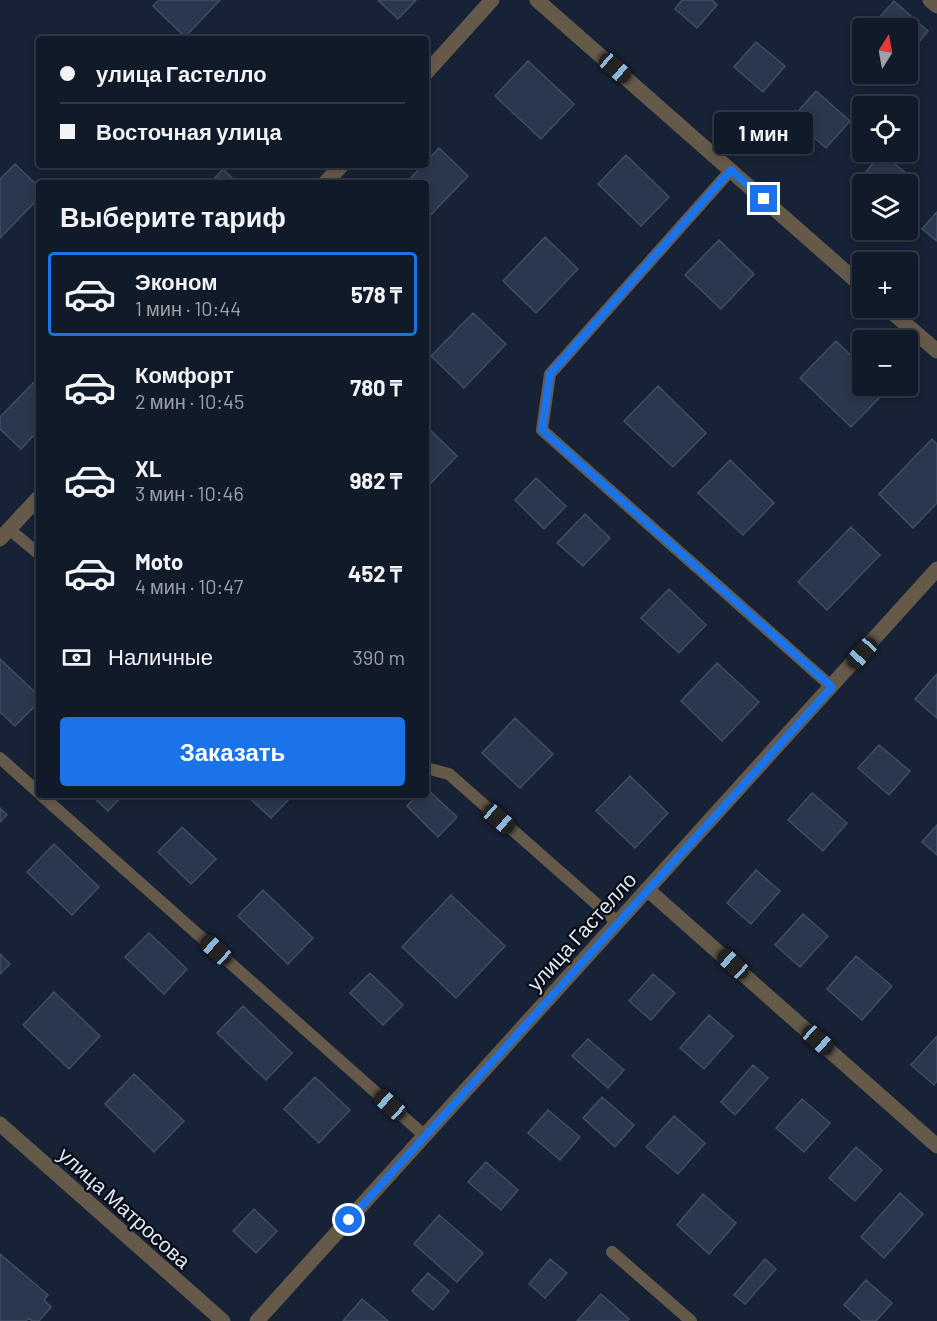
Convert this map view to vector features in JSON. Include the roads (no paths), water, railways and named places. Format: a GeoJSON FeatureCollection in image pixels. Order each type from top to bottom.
{"type":"FeatureCollection","features":[{"type":"Feature","properties":{"kind":"street"},"geometry":{"type":"LineString","coordinates":[[429,70],[492,0]]}},
{"type":"Feature","properties":{"kind":"street"},"geometry":{"type":"LineString","coordinates":[[930,0],[937,6]]}},
{"type":"Feature","properties":{"kind":"street"},"geometry":{"type":"LineString","coordinates":[[548,3],[852,277]]}},
{"type":"Feature","properties":{"kind":"street"},"geometry":{"type":"LineString","coordinates":[[328,180],[339,168]]}},
{"type":"Feature","properties":{"kind":"street"},"geometry":{"type":"LineString","coordinates":[[899,318],[937,351]]}},
{"type":"Feature","properties":{"kind":"street"},"geometry":{"type":"LineString","coordinates":[[5,534],[36,500]]}},
{"type":"Feature","properties":{"kind":"street","name":"улица Гастелло"},"geometry":{"type":"LineString","coordinates":[[257,1321],[937,569]]}},
{"type":"Feature","properties":{"kind":"street"},"geometry":{"type":"LineString","coordinates":[[647,889],[937,1146]]}},
{"type":"Feature","properties":{"kind":"street","name":"улица Матросова"},"geometry":{"type":"LineString","coordinates":[[0,1124],[223,1321]]}},
{"type":"Feature","properties":{"kind":"lane"},"geometry":{"type":"LineString","coordinates":[[731,170],[550,374],[542,430],[832,687]]}},
{"type":"Feature","properties":{"kind":"lane"},"geometry":{"type":"LineString","coordinates":[[5,534],[36,552]]}},
{"type":"Feature","properties":{"kind":"lane"},"geometry":{"type":"LineString","coordinates":[[0,758],[36,790]]}},
{"type":"Feature","properties":{"kind":"lane"},"geometry":{"type":"LineString","coordinates":[[429,769],[449,774],[617,922]]}},
{"type":"Feature","properties":{"kind":"lane"},"geometry":{"type":"LineString","coordinates":[[44,798],[424,1136]]}},
{"type":"Feature","properties":{"kind":"lane"},"geometry":{"type":"LineString","coordinates":[[612,1252],[691,1321]]}}]}
